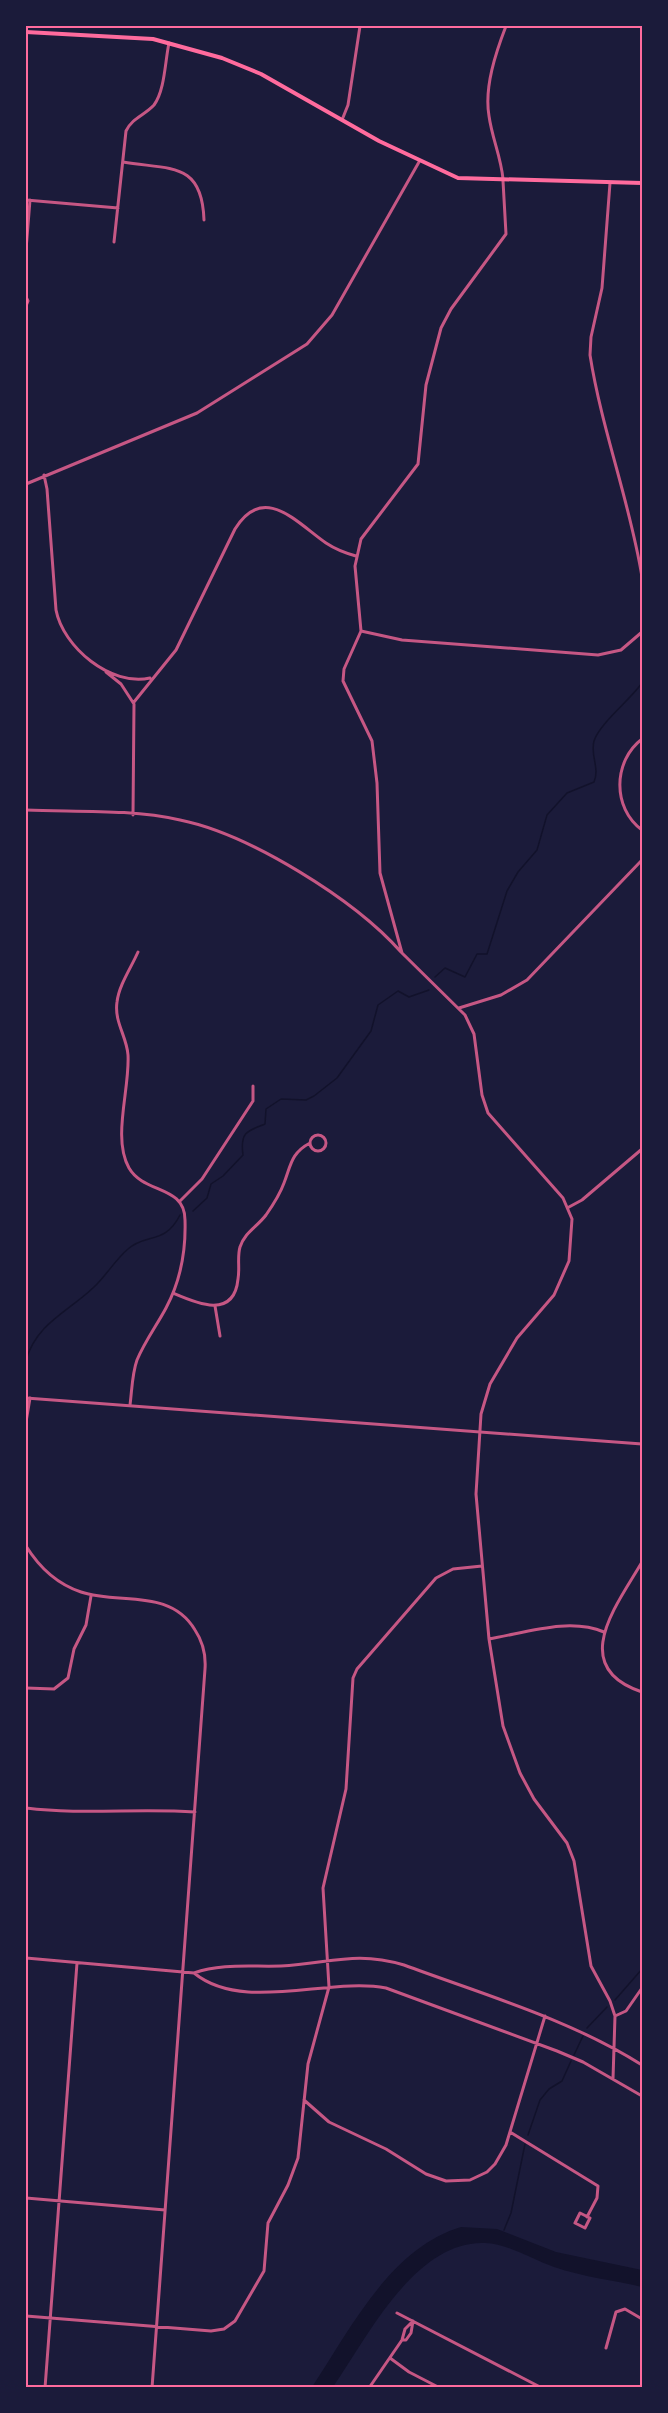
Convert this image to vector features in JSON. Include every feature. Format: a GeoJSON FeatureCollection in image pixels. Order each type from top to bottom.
{"type":"FeatureCollection","features":[{"type":"Feature","properties":{"kind":"main road"},"geometry":{"type":"LineString","coordinates":[[26,32],[136,37],[169,43],[248,67],[419,162],[458,178],[642,183]]}},
{"type":"Feature","properties":{"kind":"street"},"geometry":{"type":"LineString","coordinates":[[342,120],[348,105],[360,26]]}},
{"type":"Feature","properties":{"kind":"street"},"geometry":{"type":"LineString","coordinates":[[402,953],[380,873],[377,780],[372,741],[343,681],[344,669],[361,631],[355,576],[356,556],[366,529],[410,477],[418,464],[426,385],[441,328],[451,309],[506,234],[500,153],[491,127],[488,103],[491,80],[506,26]]}},
{"type":"Feature","properties":{"kind":"street"},"geometry":{"type":"LineString","coordinates":[[114,242],[128,127],[158,98],[169,43]]}},
{"type":"Feature","properties":{"kind":"street"},"geometry":{"type":"LineString","coordinates":[[122,162],[176,170],[188,175],[201,191],[204,220]]}},
{"type":"Feature","properties":{"kind":"street"},"geometry":{"type":"LineString","coordinates":[[26,484],[197,413],[248,384],[307,344],[332,315],[419,162]]}},
{"type":"Feature","properties":{"kind":"street"},"geometry":{"type":"LineString","coordinates":[[610,183],[602,288],[591,337],[590,355],[616,471],[636,537],[642,577]]}},
{"type":"Feature","properties":{"kind":"street"},"geometry":{"type":"LineString","coordinates":[[26,250],[28,200],[118,208]]}},
{"type":"Feature","properties":{"kind":"street"},"geometry":{"type":"LineString","coordinates":[[26,297],[26,306]]}},
{"type":"Feature","properties":{"kind":"street"},"geometry":{"type":"LineString","coordinates":[[44,475],[58,618],[76,647],[121,684],[134,702],[133,815]]}},
{"type":"Feature","properties":{"kind":"street"},"geometry":{"type":"LineString","coordinates":[[134,702],[176,650],[236,528],[250,513],[266,508],[284,511],[328,544],[356,556]]}},
{"type":"Feature","properties":{"kind":"street"},"geometry":{"type":"LineString","coordinates":[[361,631],[402,640],[598,655],[621,650],[642,632]]}},
{"type":"Feature","properties":{"kind":"street"},"geometry":{"type":"LineString","coordinates":[[103,670],[141,679],[153,677]]}},
{"type":"Feature","properties":{"kind":"street"},"geometry":{"type":"LineString","coordinates":[[642,739],[628,752],[620,793],[626,813],[642,830]]}},
{"type":"Feature","properties":{"kind":"street"},"geometry":{"type":"LineString","coordinates":[[26,810],[166,817],[196,824],[267,855],[335,895],[376,927],[459,1008],[474,1034],[482,1095],[488,1113],[569,1207],[571,1247],[565,1275],[554,1295],[517,1338],[497,1369],[484,1400],[476,1494],[489,1639],[508,1742],[534,1799],[571,1851],[581,1897],[591,1966],[610,2001],[615,2016],[613,2079]]}},
{"type":"Feature","properties":{"kind":"street"},"geometry":{"type":"LineString","coordinates":[[459,1008],[501,994],[526,980],[642,860]]}},
{"type":"Feature","properties":{"kind":"street"},"geometry":{"type":"LineString","coordinates":[[130,1405],[137,1360],[173,1293],[185,1246],[185,1216],[180,1201],[172,1194],[151,1187],[137,1179],[123,1151],[128,1055],[117,1021],[116,1005],[120,989],[138,952]]}},
{"type":"Feature","properties":{"kind":"street"},"geometry":{"type":"LineString","coordinates":[[180,1201],[202,1179],[253,1101],[253,1086]]}},
{"type":"Feature","properties":{"kind":"street"},"geometry":{"type":"LineString","coordinates":[[173,1293],[203,1306],[215,1306],[225,1302],[234,1291],[238,1280],[239,1255],[243,1242],[250,1230],[266,1216],[280,1193],[293,1155],[310,1143],[316,1135],[324,1137],[326,1141],[324,1148],[319,1150],[314,1149],[310,1143]]}},
{"type":"Feature","properties":{"kind":"street"},"geometry":{"type":"LineString","coordinates":[[569,1207],[582,1200],[642,1149]]}},
{"type":"Feature","properties":{"kind":"street"},"geometry":{"type":"LineString","coordinates":[[215,1306],[220,1336]]}},
{"type":"Feature","properties":{"kind":"street"},"geometry":{"type":"LineString","coordinates":[[26,1422],[28,1398],[642,1444]]}},
{"type":"Feature","properties":{"kind":"street"},"geometry":{"type":"LineString","coordinates":[[26,1546],[37,1562],[57,1580],[92,1595],[164,1604],[185,1617],[199,1636],[206,1666],[152,2388]]}},
{"type":"Feature","properties":{"kind":"street"},"geometry":{"type":"LineString","coordinates":[[642,1562],[604,1632],[602,1649],[609,1670],[621,1684],[642,1692]]}},
{"type":"Feature","properties":{"kind":"street"},"geometry":{"type":"LineString","coordinates":[[26,2316],[216,2331],[229,2326],[239,2317],[264,2271],[268,2223],[296,2167],[308,2064],[329,1987],[323,1888],[345,1796],[351,1687],[357,1669],[436,1578],[453,1569],[482,1566]]}},
{"type":"Feature","properties":{"kind":"street"},"geometry":{"type":"LineString","coordinates":[[26,1688],[54,1689],[68,1678],[74,1649],[86,1625],[92,1595]]}},
{"type":"Feature","properties":{"kind":"street"},"geometry":{"type":"LineString","coordinates":[[489,1639],[571,1625],[588,1626],[604,1632]]}},
{"type":"Feature","properties":{"kind":"street"},"geometry":{"type":"LineString","coordinates":[[26,1808],[67,1812],[149,1809],[195,1812]]}},
{"type":"Feature","properties":{"kind":"street"},"geometry":{"type":"LineString","coordinates":[[26,1958],[194,1973],[208,1968],[284,1966],[360,1957],[392,1961],[545,2016],[613,2046],[642,2065]]}},
{"type":"Feature","properties":{"kind":"street"},"geometry":{"type":"LineString","coordinates":[[45,2388],[77,1963]]}},
{"type":"Feature","properties":{"kind":"street"},"geometry":{"type":"LineString","coordinates":[[194,1973],[205,1982],[248,1990],[359,1985],[386,1988],[584,2062],[642,2096]]}},
{"type":"Feature","properties":{"kind":"street"},"geometry":{"type":"LineString","coordinates":[[615,2016],[626,2011],[642,1988]]}},
{"type":"Feature","properties":{"kind":"street"},"geometry":{"type":"LineString","coordinates":[[304,2100],[329,2122],[386,2149],[426,2174],[446,2181],[470,2180],[487,2172],[501,2155],[545,2016]]}},
{"type":"Feature","properties":{"kind":"street"},"geometry":{"type":"LineString","coordinates":[[510,2132],[598,2186],[597,2198],[587,2217]]}},
{"type":"Feature","properties":{"kind":"street"},"geometry":{"type":"LineString","coordinates":[[26,2198],[165,2210]]}},
{"type":"Feature","properties":{"kind":"street"},"geometry":{"type":"LineString","coordinates":[[580,2213],[587,2217],[590,2218],[585,2228],[575,2223],[580,2213]]}},
{"type":"Feature","properties":{"kind":"street"},"geometry":{"type":"LineString","coordinates":[[606,2348],[616,2312],[625,2309],[642,2319]]}},
{"type":"Feature","properties":{"kind":"street"},"geometry":{"type":"LineString","coordinates":[[397,2313],[542,2388]]}},
{"type":"Feature","properties":{"kind":"street"},"geometry":{"type":"LineString","coordinates":[[402,2340],[406,2340],[411,2333],[413,2321]]}},
{"type":"Feature","properties":{"kind":"street"},"geometry":{"type":"LineString","coordinates":[[369,2388],[402,2340],[405,2329],[413,2321]]}},
{"type":"Feature","properties":{"kind":"street"},"geometry":{"type":"LineString","coordinates":[[390,2357],[409,2372],[440,2388]]}},
{"type":"Feature","properties":{"kind":"shaded area"},"geometry":{"type":"Polygon","coordinates":[[[461,2227],[497,2229],[556,2252],[642,2270],[642,2287],[565,2270],[494,2244],[460,2246],[436,2257],[415,2274],[395,2296],[333,2387],[312,2387],[357,2317],[393,2272],[413,2253],[436,2238],[461,2227]]]}},
{"type":"Feature","properties":{"kind":"waterway"},"geometry":{"type":"LineString","coordinates":[[435,977],[445,968],[465,977],[477,954],[487,954],[507,891],[518,872],[537,850],[547,815],[567,793],[594,782],[596,772],[593,746],[597,734],[642,683]]}},
{"type":"Feature","properties":{"kind":"waterway"},"geometry":{"type":"LineString","coordinates":[[193,1211],[207,1198],[211,1184],[223,1176],[243,1155],[244,1137],[249,1131],[265,1124],[266,1109],[281,1099],[306,1100],[337,1078],[371,1031],[378,1005],[398,991],[409,997],[429,990]]}},
{"type":"Feature","properties":{"kind":"waterway"},"geometry":{"type":"LineString","coordinates":[[26,1360],[31,1347],[45,1327],[94,1287],[123,1253],[135,1244],[162,1235],[180,1215]]}},
{"type":"Feature","properties":{"kind":"waterway"},"geometry":{"type":"LineString","coordinates":[[615,2000],[642,1969]]}},
{"type":"Feature","properties":{"kind":"waterway"},"geometry":{"type":"LineString","coordinates":[[587,2028],[607,2007]]}},
{"type":"Feature","properties":{"kind":"waterway"},"geometry":{"type":"LineString","coordinates":[[574,2055],[583,2036]]}},
{"type":"Feature","properties":{"kind":"waterway"},"geometry":{"type":"LineString","coordinates":[[528,2135],[540,2100],[549,2089],[562,2081],[571,2061]]}},
{"type":"Feature","properties":{"kind":"waterway"},"geometry":{"type":"LineString","coordinates":[[504,2230],[511,2213],[525,2144]]}}]}
